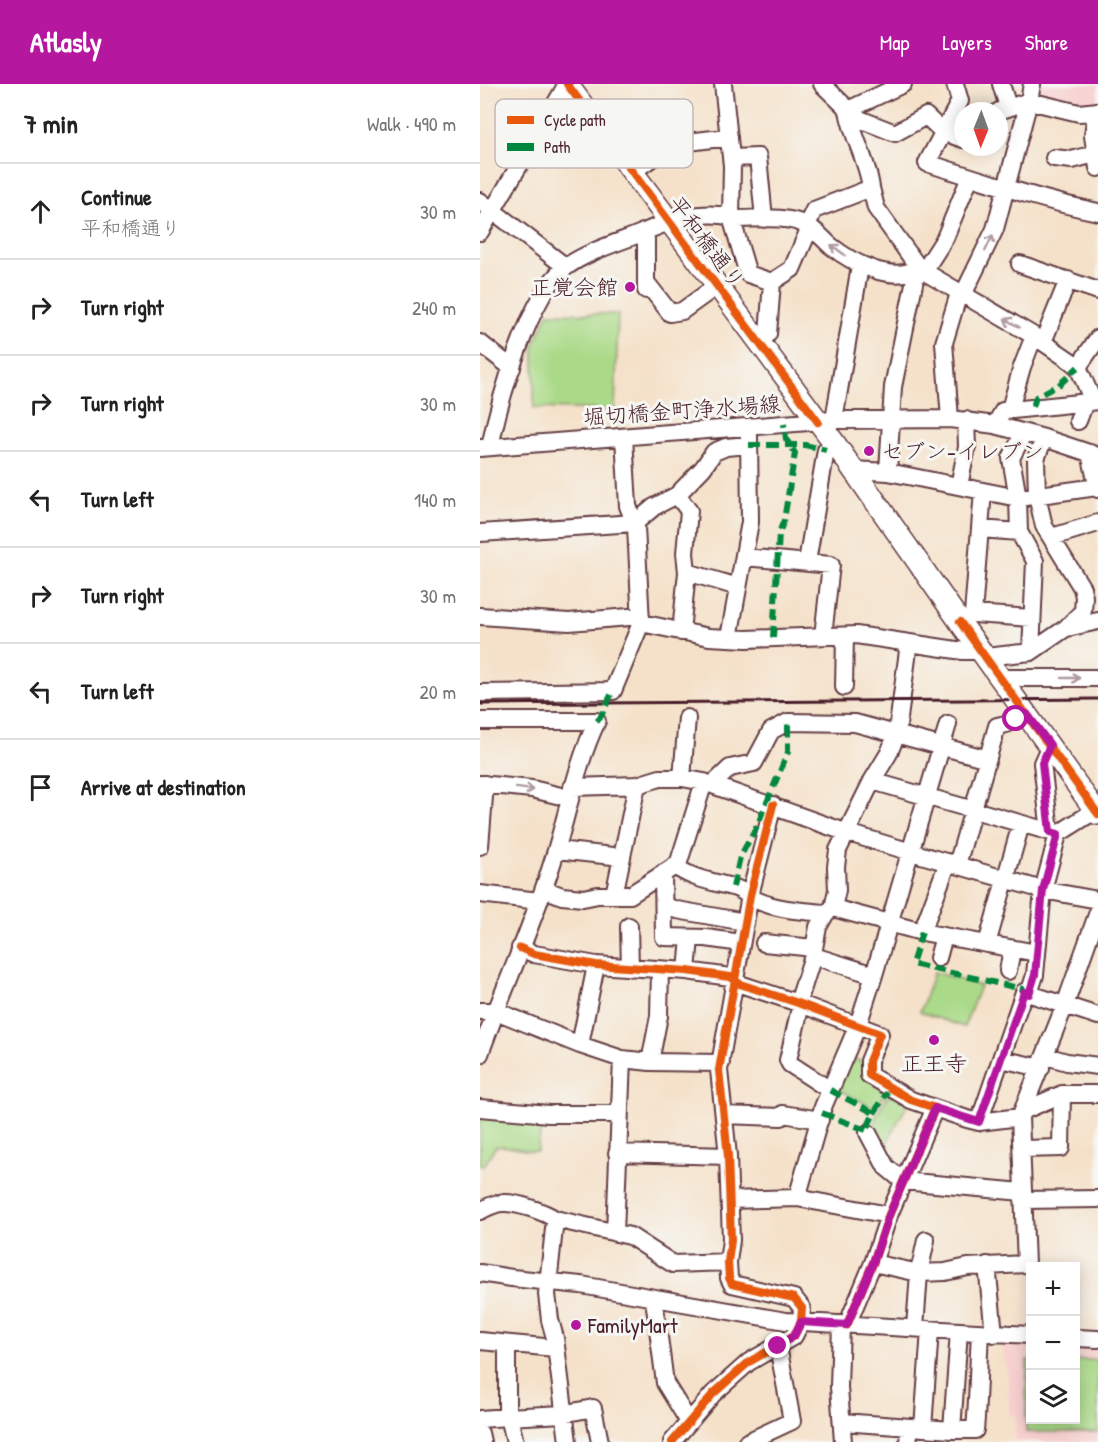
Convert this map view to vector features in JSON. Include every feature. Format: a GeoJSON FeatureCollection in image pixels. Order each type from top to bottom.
{"type":"FeatureCollection","features":[{"type":"Feature","properties":{"kind":"main road","name":"平和橋通り"},"geometry":{"type":"LineString","coordinates":[[567,84],[578,99]]}},
{"type":"Feature","properties":{"kind":"main road","name":"平和橋通り"},"geometry":{"type":"LineString","coordinates":[[629,168],[760,342],[826,421],[835,445],[966,618],[984,654],[1095,804]]}},
{"type":"Feature","properties":{"kind":"street"},"geometry":{"type":"LineString","coordinates":[[557,99],[567,84]]}},
{"type":"Feature","properties":{"kind":"street"},"geometry":{"type":"LineString","coordinates":[[723,84],[731,158],[731,217],[748,274],[772,282]]}},
{"type":"Feature","properties":{"kind":"street"},"geometry":{"type":"LineString","coordinates":[[822,84],[836,95],[857,118],[895,134],[926,116],[943,132],[954,136]]}},
{"type":"Feature","properties":{"kind":"street"},"geometry":{"type":"LineString","coordinates":[[848,110],[903,84]]}},
{"type":"Feature","properties":{"kind":"street"},"geometry":{"type":"LineString","coordinates":[[955,84],[960,100],[927,163],[1007,189],[1098,212]]}},
{"type":"Feature","properties":{"kind":"street"},"geometry":{"type":"LineString","coordinates":[[1001,84],[1003,102]]}},
{"type":"Feature","properties":{"kind":"street"},"geometry":{"type":"LineString","coordinates":[[1008,106],[1030,92]]}},
{"type":"Feature","properties":{"kind":"street"},"geometry":{"type":"LineString","coordinates":[[1030,92],[1079,112],[1097,111],[1094,136],[1097,158],[1072,160],[1054,158]]}},
{"type":"Feature","properties":{"kind":"street"},"geometry":{"type":"LineString","coordinates":[[959,486],[967,447],[958,420],[944,343],[961,294],[996,229],[1030,92]]}},
{"type":"Feature","properties":{"kind":"street"},"geometry":{"type":"LineString","coordinates":[[848,110],[850,125],[869,176],[876,208],[920,270],[1038,339],[1078,367],[1092,401]]}},
{"type":"Feature","properties":{"kind":"street"},"geometry":{"type":"LineString","coordinates":[[693,141],[729,137]]}},
{"type":"Feature","properties":{"kind":"street"},"geometry":{"type":"LineString","coordinates":[[731,158],[758,157],[764,219]]}},
{"type":"Feature","properties":{"kind":"street"},"geometry":{"type":"LineString","coordinates":[[480,232],[486,206],[511,168]]}},
{"type":"Feature","properties":{"kind":"street"},"geometry":{"type":"LineString","coordinates":[[632,172],[638,168]]}},
{"type":"Feature","properties":{"kind":"street"},"geometry":{"type":"LineString","coordinates":[[888,472],[893,387],[920,270],[945,238],[970,177]]}},
{"type":"Feature","properties":{"kind":"street"},"geometry":{"type":"LineString","coordinates":[[772,282],[792,269],[814,210],[871,188]]}},
{"type":"Feature","properties":{"kind":"street"},"geometry":{"type":"LineString","coordinates":[[486,206],[566,267]]}},
{"type":"Feature","properties":{"kind":"street"},"geometry":{"type":"LineString","coordinates":[[485,447],[523,337],[551,283],[566,267],[588,255],[669,221],[706,215],[737,219],[785,219],[808,226],[860,266],[888,272],[920,270]]}},
{"type":"Feature","properties":{"kind":"street"},"geometry":{"type":"LineString","coordinates":[[644,232],[646,290],[670,313],[682,311],[718,285]]}},
{"type":"Feature","properties":{"kind":"street"},"geometry":{"type":"LineString","coordinates":[[1020,264],[1098,291]]}},
{"type":"Feature","properties":{"kind":"street"},"geometry":{"type":"LineString","coordinates":[[826,421],[860,266]]}},
{"type":"Feature","properties":{"kind":"street"},"geometry":{"type":"LineString","coordinates":[[1010,409],[1022,367],[1068,280]]}},
{"type":"Feature","properties":{"kind":"street"},"geometry":{"type":"LineString","coordinates":[[760,342],[768,334],[772,282]]}},
{"type":"Feature","properties":{"kind":"street"},"geometry":{"type":"LineString","coordinates":[[1078,367],[1098,338]]}},
{"type":"Feature","properties":{"kind":"street"},"geometry":{"type":"LineString","coordinates":[[480,343],[512,368]]}},
{"type":"Feature","properties":{"kind":"street"},"geometry":{"type":"LineString","coordinates":[[995,425],[1003,411],[1010,409],[1092,401]]}},
{"type":"Feature","properties":{"kind":"street"},"geometry":{"type":"LineString","coordinates":[[1078,421],[1092,401]]}},
{"type":"Feature","properties":{"kind":"street","name":"堀切橋金町浄水場線"},"geometry":{"type":"LineString","coordinates":[[485,447],[826,421],[958,420],[995,425],[1094,455]]}},
{"type":"Feature","properties":{"kind":"street"},"geometry":{"type":"LineString","coordinates":[[729,638],[750,522],[749,428]]}},
{"type":"Feature","properties":{"kind":"street"},"geometry":{"type":"LineString","coordinates":[[1024,433],[1011,458],[1018,498],[1018,532],[1035,561],[1032,618],[1037,648],[1037,678]]}},
{"type":"Feature","properties":{"kind":"street"},"geometry":{"type":"LineString","coordinates":[[480,693],[613,691],[641,620],[635,523],[628,506],[624,437]]}},
{"type":"Feature","properties":{"kind":"street"},"geometry":{"type":"LineString","coordinates":[[480,616],[569,622],[641,620],[681,632],[729,638],[856,635],[984,654],[1037,648],[1066,628],[1083,611],[1084,597],[1078,580],[1048,531],[1036,495],[1036,459],[1044,438]]}},
{"type":"Feature","properties":{"kind":"street"},"geometry":{"type":"LineString","coordinates":[[480,533],[635,523],[654,507],[676,495],[703,468],[714,452],[726,447],[749,445]]}},
{"type":"Feature","properties":{"kind":"street"},"geometry":{"type":"LineString","coordinates":[[807,562],[826,450],[835,445]]}},
{"type":"Feature","properties":{"kind":"street"},"geometry":{"type":"LineString","coordinates":[[853,470],[888,472],[1018,498],[1098,488],[1094,455]]}},
{"type":"Feature","properties":{"kind":"street"},"geometry":{"type":"LineString","coordinates":[[983,491],[980,529],[966,618],[1032,618]]}},
{"type":"Feature","properties":{"kind":"street"},"geometry":{"type":"LineString","coordinates":[[676,495],[689,510],[685,547],[687,572],[681,632]]}},
{"type":"Feature","properties":{"kind":"street"},"geometry":{"type":"LineString","coordinates":[[1048,531],[1098,523]]}},
{"type":"Feature","properties":{"kind":"street"},"geometry":{"type":"LineString","coordinates":[[980,529],[1018,532]]}},
{"type":"Feature","properties":{"kind":"street"},"geometry":{"type":"LineString","coordinates":[[744,557],[831,565],[823,636]]}},
{"type":"Feature","properties":{"kind":"street"},"geometry":{"type":"LineString","coordinates":[[687,572],[738,587]]}},
{"type":"Feature","properties":{"kind":"street"},"geometry":{"type":"LineString","coordinates":[[1066,628],[1098,621]]}},
{"type":"Feature","properties":{"kind":"street"},"geometry":{"type":"LineString","coordinates":[[844,687],[845,636]]}},
{"type":"Feature","properties":{"kind":"street"},"geometry":{"type":"LineString","coordinates":[[830,1090],[790,1064],[788,1060],[818,927],[829,911],[837,890],[838,850],[845,832],[889,753],[897,733],[909,643]]}},
{"type":"Feature","properties":{"kind":"street"},"geometry":{"type":"LineString","coordinates":[[1001,678],[1098,678]]}},
{"type":"Feature","properties":{"kind":"street"},"geometry":{"type":"LineString","coordinates":[[922,932],[973,810],[997,726],[1027,714]]}},
{"type":"Feature","properties":{"kind":"street"},"geometry":{"type":"LineString","coordinates":[[682,778],[687,718]]}},
{"type":"Feature","properties":{"kind":"street"},"geometry":{"type":"LineString","coordinates":[[480,721],[597,721],[583,750],[557,850],[542,895],[520,948],[488,1011],[480,1054]]}},
{"type":"Feature","properties":{"kind":"street"},"geometry":{"type":"LineString","coordinates":[[741,943],[706,938],[664,937],[664,906],[670,871],[708,783],[730,768],[754,763],[771,731],[788,722],[855,723],[988,759]]}},
{"type":"Feature","properties":{"kind":"street"},"geometry":{"type":"LineString","coordinates":[[797,1198],[830,1090],[858,1025],[874,975],[948,724]]}},
{"type":"Feature","properties":{"kind":"street"},"geometry":{"type":"LineString","coordinates":[[1029,994],[1035,975],[1043,890],[1054,833],[1042,763],[1050,745]]}},
{"type":"Feature","properties":{"kind":"street"},"geometry":{"type":"LineString","coordinates":[[480,846],[483,784],[571,793],[637,785],[660,778],[682,778],[708,783],[845,832],[910,852],[1043,890],[1098,900]]}},
{"type":"Feature","properties":{"kind":"street"},"geometry":{"type":"LineString","coordinates":[[872,781],[1054,833]]}},
{"type":"Feature","properties":{"kind":"street"},"geometry":{"type":"LineString","coordinates":[[614,895],[637,785]]}},
{"type":"Feature","properties":{"kind":"street"},"geometry":{"type":"LineString","coordinates":[[1054,833],[1095,804]]}},
{"type":"Feature","properties":{"kind":"street"},"geometry":{"type":"LineString","coordinates":[[672,1442],[713,1394],[749,1362],[794,1336],[801,1322],[802,1308],[794,1298],[732,1284],[729,1278],[728,1262],[731,1240],[728,1156],[719,1079],[750,895],[773,805]]}},
{"type":"Feature","properties":{"kind":"street"},"geometry":{"type":"LineString","coordinates":[[987,944],[1021,824]]}},
{"type":"Feature","properties":{"kind":"street"},"geometry":{"type":"LineString","coordinates":[[557,850],[622,857]]}},
{"type":"Feature","properties":{"kind":"street"},"geometry":{"type":"LineString","coordinates":[[480,894],[584,898],[598,895],[630,895],[670,871],[733,887],[754,899],[780,908],[829,911],[890,922],[922,932],[1037,953]]}},
{"type":"Feature","properties":{"kind":"street"},"geometry":{"type":"LineString","coordinates":[[664,906],[745,922]]}},
{"type":"Feature","properties":{"kind":"street"},"geometry":{"type":"LineString","coordinates":[[873,1263],[919,1273],[945,1272],[987,1265],[1026,1264],[1022,1196],[1022,1114],[1065,1005],[1098,912]]}},
{"type":"Feature","properties":{"kind":"street"},"geometry":{"type":"LineString","coordinates":[[629,926],[630,968]]}},
{"type":"Feature","properties":{"kind":"street"},"geometry":{"type":"LineString","coordinates":[[938,958],[944,936]]}},
{"type":"Feature","properties":{"kind":"street"},"geometry":{"type":"LineString","coordinates":[[687,971],[690,938]]}},
{"type":"Feature","properties":{"kind":"street"},"geometry":{"type":"LineString","coordinates":[[764,943],[813,953],[820,958],[874,975]]}},
{"type":"Feature","properties":{"kind":"street"},"geometry":{"type":"LineString","coordinates":[[520,948],[534,954],[596,965],[687,971],[730,977],[740,984],[800,1003],[880,1034],[869,1061],[869,1075],[911,1100],[979,1122],[1022,1114],[1062,1094],[1098,1094]]}},
{"type":"Feature","properties":{"kind":"street"},"geometry":{"type":"LineString","coordinates":[[1008,971],[1012,949]]}},
{"type":"Feature","properties":{"kind":"street"},"geometry":{"type":"LineString","coordinates":[[580,1045],[596,965]]}},
{"type":"Feature","properties":{"kind":"street"},"geometry":{"type":"LineString","coordinates":[[650,1062],[659,1016],[660,970]]}},
{"type":"Feature","properties":{"kind":"street"},"geometry":{"type":"LineString","coordinates":[[979,1122],[1024,992],[1098,1016]]}},
{"type":"Feature","properties":{"kind":"street"},"geometry":{"type":"LineString","coordinates":[[488,1011],[622,1059],[650,1062],[721,1063]]}},
{"type":"Feature","properties":{"kind":"street"},"geometry":{"type":"LineString","coordinates":[[615,1233],[622,1059]]}},
{"type":"Feature","properties":{"kind":"street"},"geometry":{"type":"LineString","coordinates":[[1001,1059],[1098,1066]]}},
{"type":"Feature","properties":{"kind":"street"},"geometry":{"type":"LineString","coordinates":[[1022,1149],[1061,1148],[1062,1094]]}},
{"type":"Feature","properties":{"kind":"street"},"geometry":{"type":"LineString","coordinates":[[480,1108],[549,1114],[619,1114]]}},
{"type":"Feature","properties":{"kind":"street"},"geometry":{"type":"LineString","coordinates":[[843,1442],[839,1387],[844,1325],[873,1263],[889,1215],[935,1108]]}},
{"type":"Feature","properties":{"kind":"street"},"geometry":{"type":"LineString","coordinates":[[724,1115],[781,1117],[783,1114],[820,1120]]}},
{"type":"Feature","properties":{"kind":"street"},"geometry":{"type":"LineString","coordinates":[[868,1133],[886,1167],[903,1181],[1022,1196],[1098,1199]]}},
{"type":"Feature","properties":{"kind":"street"},"geometry":{"type":"LineString","coordinates":[[617,1153],[728,1156]]}},
{"type":"Feature","properties":{"kind":"street"},"geometry":{"type":"LineString","coordinates":[[730,1200],[797,1198],[889,1215]]}},
{"type":"Feature","properties":{"kind":"street"},"geometry":{"type":"LineString","coordinates":[[480,1211],[494,1204],[505,1202],[548,1214],[555,1219],[630,1236],[673,1264],[728,1262]]}},
{"type":"Feature","properties":{"kind":"street"},"geometry":{"type":"LineString","coordinates":[[555,1219],[546,1294],[555,1338],[568,1442]]}},
{"type":"Feature","properties":{"kind":"street"},"geometry":{"type":"LineString","coordinates":[[914,1432],[923,1329],[919,1273],[926,1240]]}},
{"type":"Feature","properties":{"kind":"street"},"geometry":{"type":"LineString","coordinates":[[842,1422],[914,1432],[975,1430],[978,1372],[987,1333],[987,1265]]}},
{"type":"Feature","properties":{"kind":"street"},"geometry":{"type":"LineString","coordinates":[[481,1275],[580,1285],[801,1322],[1026,1335]]}},
{"type":"Feature","properties":{"kind":"street"},"geometry":{"type":"LineString","coordinates":[[654,1299],[665,1383],[689,1422]]}},
{"type":"Feature","properties":{"kind":"street"},"geometry":{"type":"LineString","coordinates":[[952,1430],[959,1331]]}},
{"type":"Feature","properties":{"kind":"street"},"geometry":{"type":"LineString","coordinates":[[1080,1338],[1098,1339]]}},
{"type":"Feature","properties":{"kind":"street"},"geometry":{"type":"LineString","coordinates":[[480,1341],[555,1348]]}},
{"type":"Feature","properties":{"kind":"street"},"geometry":{"type":"LineString","coordinates":[[507,1344],[507,1417],[510,1420],[515,1442]]}},
{"type":"Feature","properties":{"kind":"street"},"geometry":{"type":"LineString","coordinates":[[747,1442],[792,1420],[778,1346]]}},
{"type":"Feature","properties":{"kind":"street"},"geometry":{"type":"LineString","coordinates":[[480,1419],[563,1414],[593,1408],[600,1442]]}},
{"type":"Feature","properties":{"kind":"street"},"geometry":{"type":"LineString","coordinates":[[480,1433],[482,1442]]}},
{"type":"Feature","properties":{"kind":"shaded area"},"geometry":{"type":"Polygon","coordinates":[[[1036,84],[1098,84],[1098,105],[1038,96],[1036,84]]]}},
{"type":"Feature","properties":{"kind":"shaded area"},"geometry":{"type":"Polygon","coordinates":[[[1002,1344],[1026,1345],[1026,1424],[1080,1424],[1080,1347],[1098,1348],[1098,1442],[1015,1442],[1016,1415],[1009,1414],[1008,1375],[1002,1344]]]}},
{"type":"Feature","properties":{"kind":"green space"},"geometry":{"type":"Polygon","coordinates":[[[548,313],[618,314],[615,410],[534,408],[534,346],[548,313]]]}},
{"type":"Feature","properties":{"kind":"green space"},"geometry":{"type":"Polygon","coordinates":[[[934,972],[980,986],[964,1027],[920,1012],[934,972]]]}},
{"type":"Feature","properties":{"kind":"green space"},"geometry":{"type":"Polygon","coordinates":[[[849,1057],[865,1063],[887,1090],[876,1109],[836,1088],[849,1057]]]}},
{"type":"Feature","properties":{"kind":"green space"},"geometry":{"type":"Polygon","coordinates":[[[890,1092],[908,1103],[882,1152],[871,1131],[877,1114],[890,1092]]]}},
{"type":"Feature","properties":{"kind":"green space"},"geometry":{"type":"Polygon","coordinates":[[[480,1119],[539,1124],[541,1129],[537,1152],[502,1146],[495,1147],[484,1166],[480,1165],[480,1119]]]}},
{"type":"Feature","properties":{"kind":"green space"},"geometry":{"type":"Polygon","coordinates":[[[1080,1360],[1098,1360],[1098,1432],[1026,1432],[1026,1424],[1080,1424],[1080,1360]]]}},
{"type":"Feature","properties":{"kind":"railway"},"geometry":{"type":"LineString","coordinates":[[480,704],[1098,699]]}},
{"type":"Feature","properties":{"kind":"marked path"},"geometry":{"type":"LineString","coordinates":[[1033,407],[1036,397],[1060,384],[1078,367]]}},
{"type":"Feature","properties":{"kind":"marked path"},"geometry":{"type":"LineString","coordinates":[[773,638],[779,533],[784,520],[795,453],[786,439],[784,424]]}},
{"type":"Feature","properties":{"kind":"marked path"},"geometry":{"type":"LineString","coordinates":[[749,445],[805,445],[826,450]]}},
{"type":"Feature","properties":{"kind":"marked path"},"geometry":{"type":"LineString","coordinates":[[597,721],[613,691]]}},
{"type":"Feature","properties":{"kind":"marked path"},"geometry":{"type":"LineString","coordinates":[[733,887],[740,857],[757,826],[788,752],[788,722]]}},
{"type":"Feature","properties":{"kind":"marked path"},"geometry":{"type":"LineString","coordinates":[[922,932],[912,964],[1023,989],[1024,992]]}},
{"type":"Feature","properties":{"kind":"marked path"},"geometry":{"type":"LineString","coordinates":[[874,1113],[891,1087]]}},
{"type":"Feature","properties":{"kind":"marked path"},"geometry":{"type":"LineString","coordinates":[[830,1090],[874,1113],[866,1130],[868,1133]]}},
{"type":"Feature","properties":{"kind":"marked path"},"geometry":{"type":"LineString","coordinates":[[822,1113],[866,1130]]}},
{"type":"Feature","properties":{"kind":"cycle path"},"geometry":{"type":"LineString","coordinates":[[567,84],[578,99]]}},
{"type":"Feature","properties":{"kind":"cycle path"},"geometry":{"type":"LineString","coordinates":[[629,168],[818,422]]}},
{"type":"Feature","properties":{"kind":"cycle path"},"geometry":{"type":"LineString","coordinates":[[960,622],[1098,814]]}},
{"type":"Feature","properties":{"kind":"cycle path"},"geometry":{"type":"LineString","coordinates":[[672,1442],[713,1394],[749,1362],[794,1336],[801,1322],[802,1308],[794,1298],[732,1284],[729,1278],[728,1262],[731,1240],[728,1156],[719,1070],[750,895],[773,805]]}},
{"type":"Feature","properties":{"kind":"cycle path"},"geometry":{"type":"LineString","coordinates":[[520,948],[534,954],[596,965],[687,971],[730,977],[740,984],[880,1034],[869,1061],[869,1075],[911,1100],[935,1108],[889,1215],[873,1263],[847,1325]]}},
{"type":"Feature","properties":{"kind":"place","name":"正覚会館"},"geometry":{"type":"Point","coordinates":[630,287]}},
{"type":"Feature","properties":{"kind":"place","name":"セブン-イレブン"},"geometry":{"type":"Point","coordinates":[869,451]}},
{"type":"Feature","properties":{"kind":"place","name":"正王寺"},"geometry":{"type":"Point","coordinates":[934,1040]}},
{"type":"Feature","properties":{"kind":"place","name":"FamilyMart"},"geometry":{"type":"Point","coordinates":[576,1325]}},
{"type":"Feature","properties":{"kind":"route"},"geometry":{"type":"LineString","coordinates":[[778,1346],[794,1336],[801,1322],[847,1325],[873,1263],[889,1215],[935,1108],[979,1122],[1024,992],[1029,994],[1035,975],[1043,890],[1058,834],[1050,832],[1042,763],[1050,745],[1027,714],[1016,719]]}}]}
